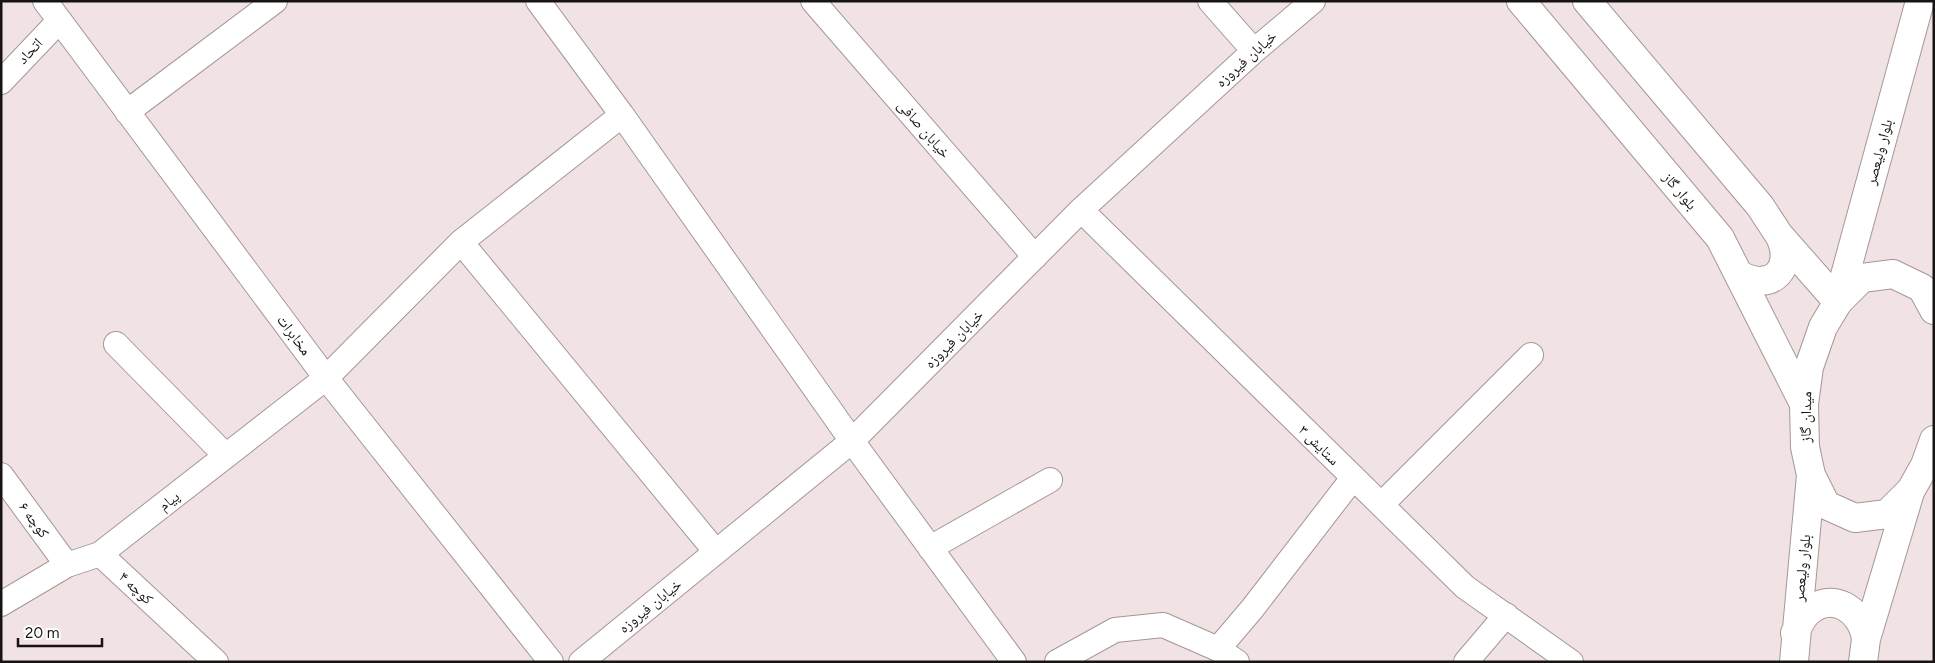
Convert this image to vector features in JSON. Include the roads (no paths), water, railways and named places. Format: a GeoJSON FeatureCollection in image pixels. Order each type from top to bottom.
{"type":"FeatureCollection","features":[{"type":"Feature","properties":{"kind":"main road","name":"بلوار گاز"},"geometry":{"type":"LineString","coordinates":[[1522,1],[1720,238],[1804,404]]}},
{"type":"Feature","properties":{"kind":"main road"},"geometry":{"type":"LineString","coordinates":[[1587,1],[1760,206],[1779,235],[1838,302]]}},
{"type":"Feature","properties":{"kind":"main road","name":"بلوار ولیعصر"},"geometry":{"type":"LineString","coordinates":[[1838,302],[1920,1]]}},
{"type":"Feature","properties":{"kind":"main road"},"geometry":{"type":"LineString","coordinates":[[1740,275],[1750,281],[1762,282],[1773,278],[1781,269],[1786,258],[1784,246],[1779,235]]}},
{"type":"Feature","properties":{"kind":"main road","name":"میدان گاز"},"geometry":{"type":"LineString","coordinates":[[1934,310],[1922,288],[1893,274],[1862,278],[1838,302],[1823,327],[1809,367],[1804,404],[1805,447],[1811,475],[1826,505],[1855,518],[1887,514],[1911,490],[1929,466],[1934,440]]}},
{"type":"Feature","properties":{"kind":"main road","name":"بلوار ولیعصر"},"geometry":{"type":"LineString","coordinates":[[1794,662],[1795,633],[1811,475]]}},
{"type":"Feature","properties":{"kind":"main road"},"geometry":{"type":"LineString","coordinates":[[1864,650],[1911,490]]}},
{"type":"Feature","properties":{"kind":"main road"},"geometry":{"type":"LineString","coordinates":[[1795,633],[1807,614],[1816,607],[1826,604],[1838,604],[1847,607],[1861,620],[1864,650]]}},
{"type":"Feature","properties":{"kind":"street","name":"مخابرات"},"geometry":{"type":"LineString","coordinates":[[45,1],[326,378],[551,662]]}},
{"type":"Feature","properties":{"kind":"street"},"geometry":{"type":"LineString","coordinates":[[127,112],[276,1]]}},
{"type":"Feature","properties":{"kind":"street"},"geometry":{"type":"LineString","coordinates":[[538,1],[622,114],[852,441],[1014,662]]}},
{"type":"Feature","properties":{"kind":"street","name":"خیابان صافی"},"geometry":{"type":"LineString","coordinates":[[813,1],[1035,257]]}},
{"type":"Feature","properties":{"kind":"street"},"geometry":{"type":"LineString","coordinates":[[1210,1],[1254,51]]}},
{"type":"Feature","properties":{"kind":"street","name":"خیابان فیروزه"},"geometry":{"type":"LineString","coordinates":[[582,662],[852,441],[1081,210],[1254,51],[1312,1]]}},
{"type":"Feature","properties":{"kind":"street","name":"اتحاد"},"geometry":{"type":"LineString","coordinates":[[1,82],[59,21]]}},
{"type":"Feature","properties":{"kind":"street","name":"پیام"},"geometry":{"type":"LineString","coordinates":[[1,604],[67,565],[100,554],[326,378],[461,242],[622,114]]}},
{"type":"Feature","properties":{"kind":"street","name":"ستایش ۳"},"geometry":{"type":"LineString","coordinates":[[1081,210],[1353,478],[1382,504],[1465,588],[1571,662]]}},
{"type":"Feature","properties":{"kind":"street"},"geometry":{"type":"LineString","coordinates":[[461,242],[716,552]]}},
{"type":"Feature","properties":{"kind":"street"},"geometry":{"type":"LineString","coordinates":[[116,344],[226,456]]}},
{"type":"Feature","properties":{"kind":"street"},"geometry":{"type":"LineString","coordinates":[[1382,504],[1531,355]]}},
{"type":"Feature","properties":{"kind":"street","name":"کوچه ۶"},"geometry":{"type":"LineString","coordinates":[[1,475],[67,565]]}},
{"type":"Feature","properties":{"kind":"street"},"geometry":{"type":"LineString","coordinates":[[1057,662],[1115,630],[1163,625],[1228,655],[1252,608],[1353,478]]}},
{"type":"Feature","properties":{"kind":"street"},"geometry":{"type":"LineString","coordinates":[[930,548],[1050,480]]}},
{"type":"Feature","properties":{"kind":"street","name":"کوچه ۴"},"geometry":{"type":"LineString","coordinates":[[100,554],[216,662]]}},
{"type":"Feature","properties":{"kind":"street"},"geometry":{"type":"LineString","coordinates":[[1466,662],[1506,615]]}}]}
